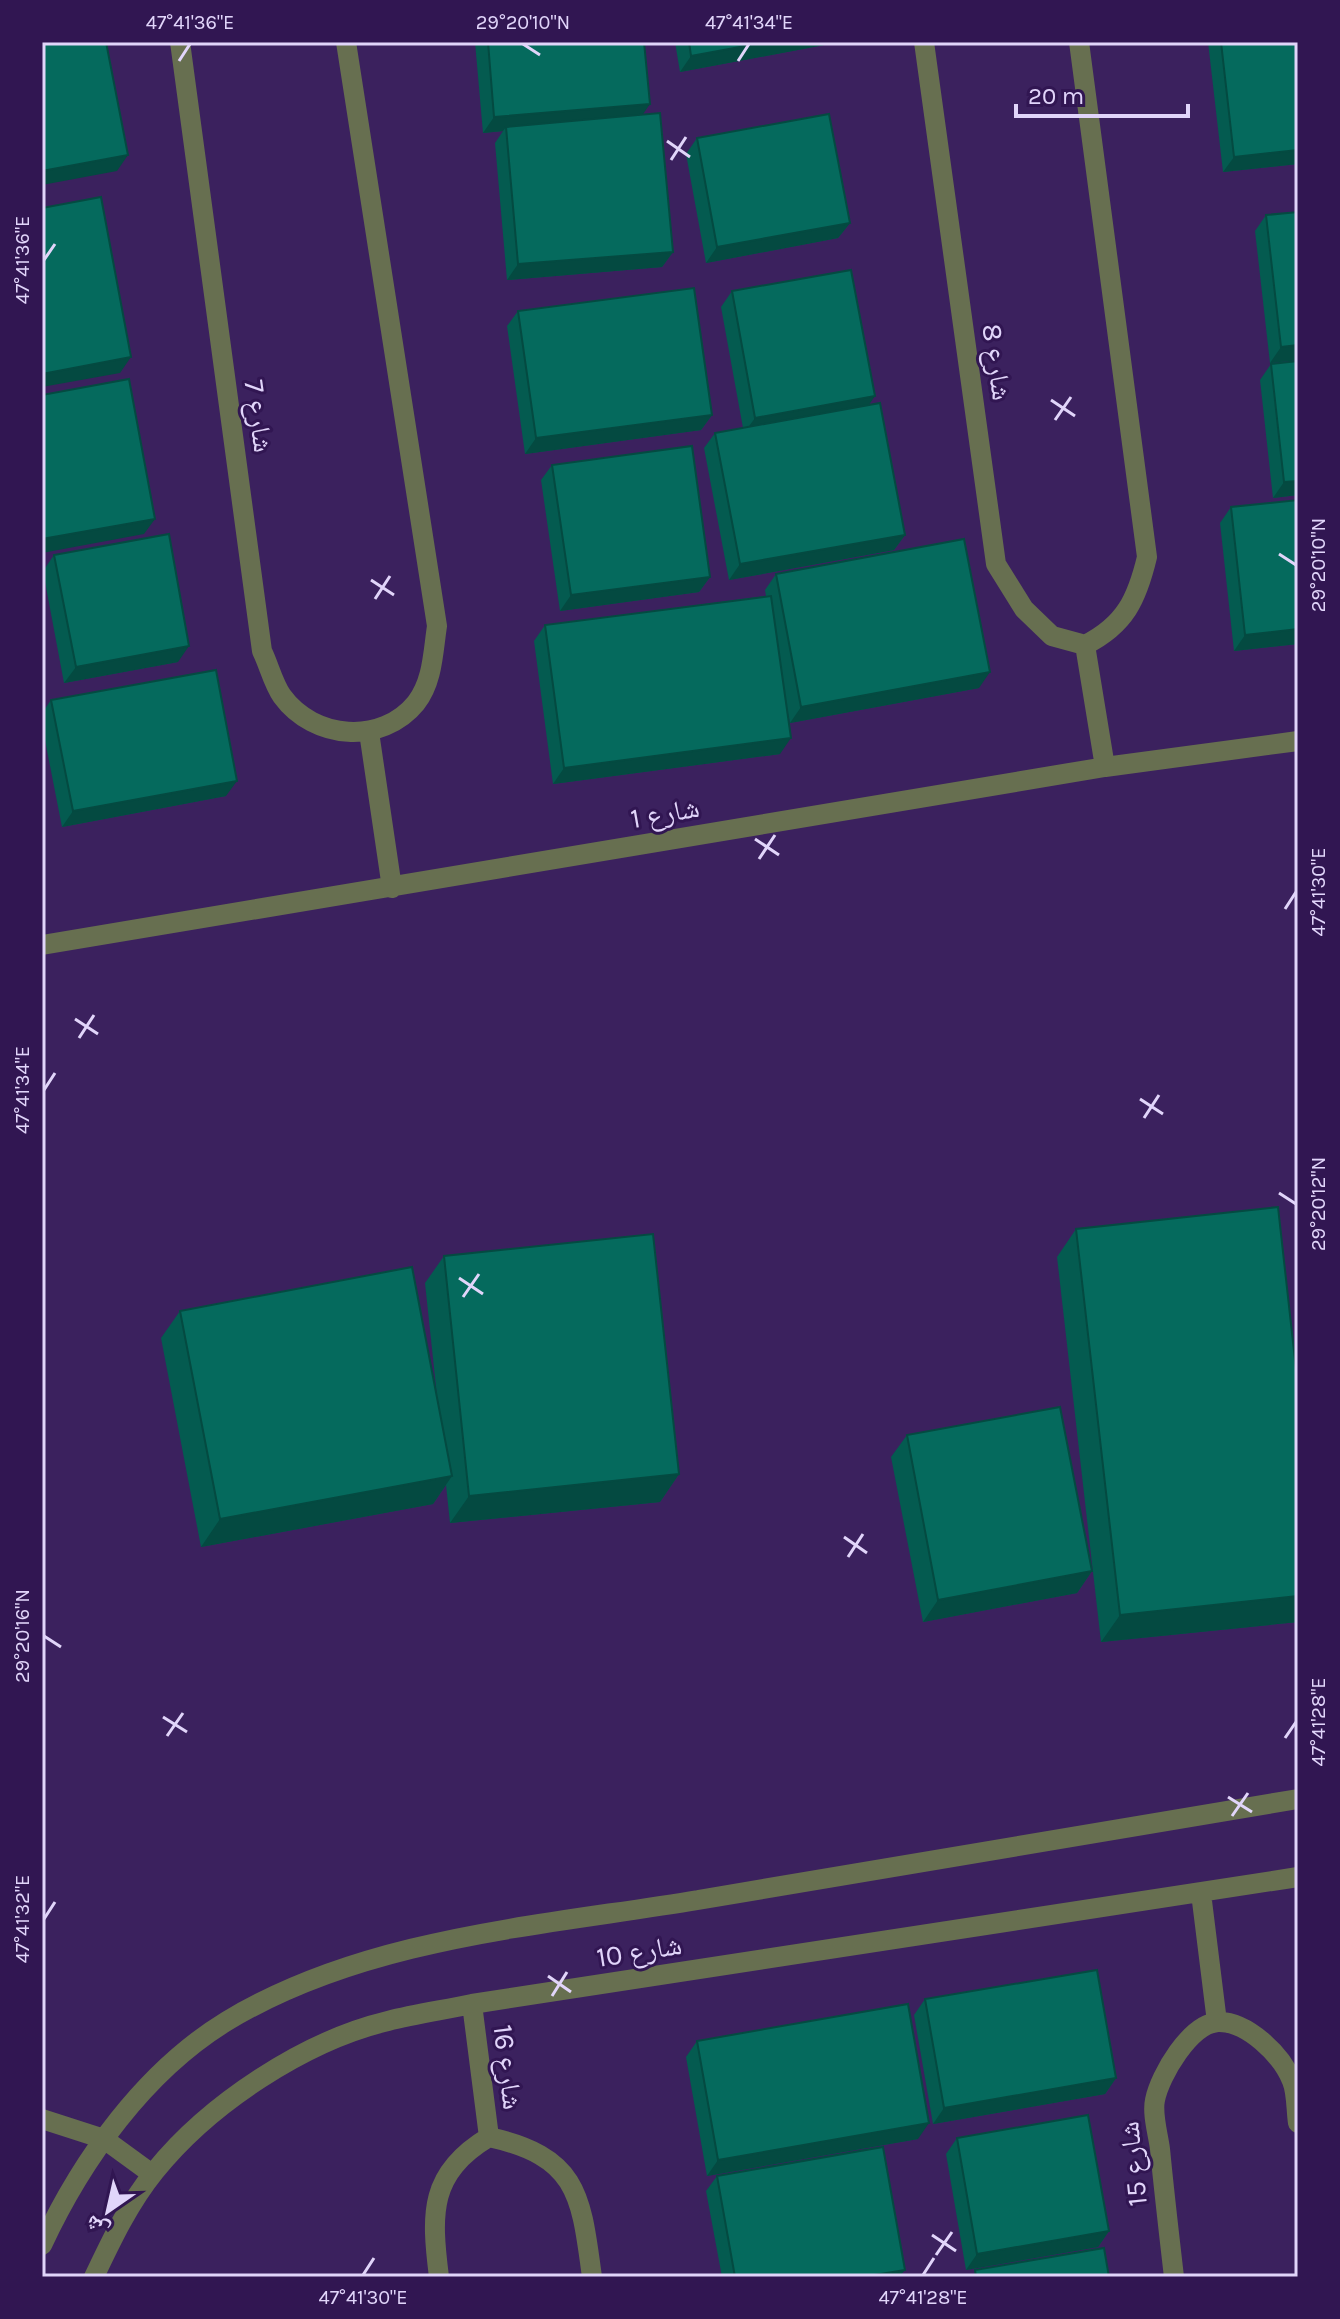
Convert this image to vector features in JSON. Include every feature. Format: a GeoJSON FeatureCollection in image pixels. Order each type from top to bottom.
{"type":"FeatureCollection","features":[{"type":"Feature","properties":{"kind":"street","name":"شارع 7"},"geometry":{"type":"LineString","coordinates":[[180,42],[262,651],[283,697],[311,720],[333,732],[369,732],[396,722],[417,701],[430,675],[437,626],[346,42]]}},
{"type":"Feature","properties":{"kind":"street","name":"شارع 8"},"geometry":{"type":"LineString","coordinates":[[924,42],[996,564],[1024,609],[1052,636],[1085,645]]}},
{"type":"Feature","properties":{"kind":"street"},"geometry":{"type":"LineString","coordinates":[[1079,42],[1147,557],[1141,582],[1127,611],[1111,632],[1085,645],[1105,767]]}},
{"type":"Feature","properties":{"kind":"street"},"geometry":{"type":"LineString","coordinates":[[369,732],[392,888]]}},
{"type":"Feature","properties":{"kind":"street","name":"شارع 1"},"geometry":{"type":"LineString","coordinates":[[42,945],[1105,767],[1298,741]]}},
{"type":"Feature","properties":{"kind":"street"},"geometry":{"type":"LineString","coordinates":[[42,2245],[65,2199],[104,2139],[157,2079],[225,2022],[281,1993],[347,1968],[473,1937],[1298,1799]]}},
{"type":"Feature","properties":{"kind":"street","name":"شارع 10"},"geometry":{"type":"LineString","coordinates":[[94,2277],[116,2230],[152,2174],[180,2142],[227,2101],[302,2054],[385,2021],[472,2004],[1298,1877]]}},
{"type":"Feature","properties":{"kind":"street"},"geometry":{"type":"LineString","coordinates":[[1201,1893],[1217,2022],[1238,2027],[1259,2038],[1277,2056],[1292,2081],[1298,2123]]}},
{"type":"Feature","properties":{"kind":"street","name":"شارع 16"},"geometry":{"type":"LineString","coordinates":[[472,2004],[489,2137]]}},
{"type":"Feature","properties":{"kind":"street","name":"شارع 15"},"geometry":{"type":"LineString","coordinates":[[1174,2277],[1155,2102],[1165,2071],[1182,2046],[1202,2029],[1217,2022]]}},
{"type":"Feature","properties":{"kind":"street"},"geometry":{"type":"LineString","coordinates":[[42,2119],[104,2139],[152,2174]]}},
{"type":"Feature","properties":{"kind":"street","name":"شارع 16"},"geometry":{"type":"LineString","coordinates":[[439,2277],[433,2233],[437,2195],[450,2169],[464,2152],[489,2137],[525,2145],[554,2164],[572,2184],[582,2205],[592,2277]]}},
{"type":"Feature","properties":{"kind":"building"},"geometry":{"type":"Polygon","coordinates":[[[42,42],[106,42],[128,155],[42,171],[42,42]]]}},
{"type":"Feature","properties":{"kind":"building"},"geometry":{"type":"Polygon","coordinates":[[[488,42],[644,42],[650,104],[494,117],[488,42]]]}},
{"type":"Feature","properties":{"kind":"building"},"geometry":{"type":"Polygon","coordinates":[[[689,42],[767,42],[691,56],[689,42]]]}},
{"type":"Feature","properties":{"kind":"building"},"geometry":{"type":"Polygon","coordinates":[[[1221,42],[1298,42],[1298,150],[1234,157],[1221,42]]]}},
{"type":"Feature","properties":{"kind":"building"},"geometry":{"type":"Polygon","coordinates":[[[660,113],[673,252],[518,264],[506,127],[660,113]]]}},
{"type":"Feature","properties":{"kind":"building"},"geometry":{"type":"Polygon","coordinates":[[[829,114],[850,223],[717,247],[697,138],[829,114]]]}},
{"type":"Feature","properties":{"kind":"building"},"geometry":{"type":"Polygon","coordinates":[[[101,197],[131,357],[42,374],[42,208],[101,197]]]}},
{"type":"Feature","properties":{"kind":"building"},"geometry":{"type":"Polygon","coordinates":[[[1298,212],[1298,345],[1281,347],[1266,215],[1298,212]]]}},
{"type":"Feature","properties":{"kind":"building"},"geometry":{"type":"Polygon","coordinates":[[[851,270],[875,396],[755,418],[732,291],[851,270]]]}},
{"type":"Feature","properties":{"kind":"building"},"geometry":{"type":"Polygon","coordinates":[[[694,288],[712,415],[536,438],[518,311],[694,288]]]}},
{"type":"Feature","properties":{"kind":"building"},"geometry":{"type":"Polygon","coordinates":[[[1298,361],[1298,481],[1284,482],[1271,364],[1298,361]]]}},
{"type":"Feature","properties":{"kind":"building"},"geometry":{"type":"Polygon","coordinates":[[[129,379],[155,519],[42,539],[42,395],[129,379]]]}},
{"type":"Feature","properties":{"kind":"building"},"geometry":{"type":"Polygon","coordinates":[[[880,403],[905,535],[740,564],[715,433],[880,403]]]}},
{"type":"Feature","properties":{"kind":"building"},"geometry":{"type":"Polygon","coordinates":[[[692,446],[710,577],[571,595],[552,465],[692,446]]]}},
{"type":"Feature","properties":{"kind":"building"},"geometry":{"type":"Polygon","coordinates":[[[1298,500],[1298,629],[1245,635],[1231,507],[1298,500]]]}},
{"type":"Feature","properties":{"kind":"building"},"geometry":{"type":"Polygon","coordinates":[[[169,534],[189,646],[76,667],[54,555],[169,534]]]}},
{"type":"Feature","properties":{"kind":"building"},"geometry":{"type":"Polygon","coordinates":[[[964,539],[990,672],[801,707],[776,574],[964,539]]]}},
{"type":"Feature","properties":{"kind":"building"},"geometry":{"type":"Polygon","coordinates":[[[771,596],[791,738],[564,768],[545,625],[771,596]]]}},
{"type":"Feature","properties":{"kind":"building"},"geometry":{"type":"Polygon","coordinates":[[[216,670],[237,781],[73,811],[51,700],[216,670]]]}},
{"type":"Feature","properties":{"kind":"building"},"geometry":{"type":"Polygon","coordinates":[[[1278,1207],[1298,1387],[1298,1596],[1120,1615],[1076,1229],[1278,1207]]]}},
{"type":"Feature","properties":{"kind":"building"},"geometry":{"type":"Polygon","coordinates":[[[653,1234],[679,1474],[469,1496],[444,1256],[653,1234]]]}},
{"type":"Feature","properties":{"kind":"building"},"geometry":{"type":"Polygon","coordinates":[[[412,1267],[452,1476],[220,1519],[180,1311],[412,1267]]]}},
{"type":"Feature","properties":{"kind":"building"},"geometry":{"type":"Polygon","coordinates":[[[1060,1407],[1092,1571],[938,1600],[907,1435],[1060,1407]]]}},
{"type":"Feature","properties":{"kind":"building"},"geometry":{"type":"Polygon","coordinates":[[[1097,1970],[1116,2078],[944,2108],[925,1999],[1097,1970]]]}},
{"type":"Feature","properties":{"kind":"building"},"geometry":{"type":"Polygon","coordinates":[[[908,2004],[929,2123],[718,2160],[697,2041],[908,2004]]]}},
{"type":"Feature","properties":{"kind":"building"},"geometry":{"type":"Polygon","coordinates":[[[1088,2115],[1109,2231],[977,2254],[957,2138],[1088,2115]]]}},
{"type":"Feature","properties":{"kind":"building"},"geometry":{"type":"Polygon","coordinates":[[[883,2147],[905,2270],[862,2277],[735,2277],[717,2176],[883,2147]]]}},
{"type":"Feature","properties":{"kind":"building"},"geometry":{"type":"Polygon","coordinates":[[[1104,2248],[1109,2277],[976,2277],[975,2270],[1104,2248]]]}}]}
